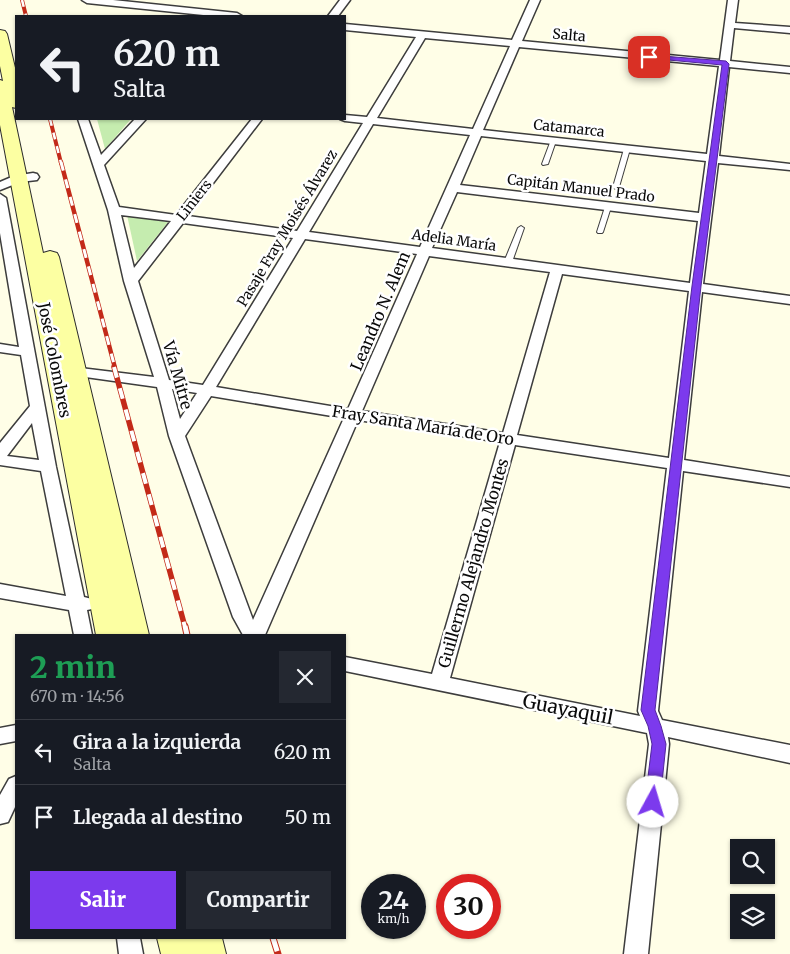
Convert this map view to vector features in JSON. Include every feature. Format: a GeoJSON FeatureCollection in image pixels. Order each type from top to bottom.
{"type":"FeatureCollection","features":[{"type":"Feature","properties":{"kind":"main road"},"geometry":{"type":"LineString","coordinates":[[0,34],[15,98]]}},
{"type":"Feature","properties":{"kind":"main road","name":"José Colombres"},"geometry":{"type":"LineString","coordinates":[[0,85],[17,181],[66,370],[102,601],[110,634]]}},
{"type":"Feature","properties":{"kind":"main road","name":"José Colombres"},"geometry":{"type":"LineString","coordinates":[[17,181],[20,120]]}},
{"type":"Feature","properties":{"kind":"main road","name":"José Colombres"},"geometry":{"type":"LineString","coordinates":[[102,601],[135,634]]}},
{"type":"Feature","properties":{"kind":"main road"},"geometry":{"type":"LineString","coordinates":[[174,939],[178,954]]}},
{"type":"Feature","properties":{"kind":"main road"},"geometry":{"type":"LineString","coordinates":[[206,939],[209,954]]}},
{"type":"Feature","properties":{"kind":"street"},"geometry":{"type":"LineString","coordinates":[[87,0],[149,3],[229,15]]}},
{"type":"Feature","properties":{"kind":"street"},"geometry":{"type":"LineString","coordinates":[[334,15],[345,0]]}},
{"type":"Feature","properties":{"kind":"street","name":"Leandro N. Alem"},"geometry":{"type":"LineString","coordinates":[[255,634],[354,415],[535,0]]}},
{"type":"Feature","properties":{"kind":"street"},"geometry":{"type":"LineString","coordinates":[[636,954],[659,744],[648,710],[696,286],[714,159],[733,0]]}},
{"type":"Feature","properties":{"kind":"street"},"geometry":{"type":"LineString","coordinates":[[136,15],[149,3]]}},
{"type":"Feature","properties":{"kind":"street"},"geometry":{"type":"LineString","coordinates":[[730,25],[790,30]]}},
{"type":"Feature","properties":{"kind":"street","name":"Salta"},"geometry":{"type":"LineString","coordinates":[[346,27],[790,70]]}},
{"type":"Feature","properties":{"kind":"street","name":"Pasaje Fray Moisés Álvarez"},"geometry":{"type":"LineString","coordinates":[[177,436],[207,390],[422,35]]}},
{"type":"Feature","properties":{"kind":"street","name":"Catamarca"},"geometry":{"type":"LineString","coordinates":[[346,118],[790,167]]}},
{"type":"Feature","properties":{"kind":"street","name":"Vía Mitre"},"geometry":{"type":"LineString","coordinates":[[83,120],[114,210],[131,282],[163,383],[177,436],[242,617],[254,634]]}},
{"type":"Feature","properties":{"kind":"street"},"geometry":{"type":"LineString","coordinates":[[99,164],[140,120]]}},
{"type":"Feature","properties":{"kind":"street","name":"Liniers"},"geometry":{"type":"LineString","coordinates":[[131,282],[256,120]]}},
{"type":"Feature","properties":{"kind":"street","name":"Capitán Manuel Prado"},"geometry":{"type":"LineString","coordinates":[[453,188],[706,218]]}},
{"type":"Feature","properties":{"kind":"street","name":"José Colombres"},"geometry":{"type":"LineString","coordinates":[[0,198],[5,263],[27,352],[48,467],[102,601],[84,634]]}},
{"type":"Feature","properties":{"kind":"street","name":"Adelia María"},"geometry":{"type":"LineString","coordinates":[[114,210],[790,300]]}},
{"type":"Feature","properties":{"kind":"street","name":"Guillermo Alejandro Montes"},"geometry":{"type":"LineString","coordinates":[[439,683],[557,269]]}},
{"type":"Feature","properties":{"kind":"street"},"geometry":{"type":"LineString","coordinates":[[0,348],[27,352]]}},
{"type":"Feature","properties":{"kind":"street","name":"Fray Santa María de Oro"},"geometry":{"type":"LineString","coordinates":[[66,370],[163,383],[354,415],[790,482]]}},
{"type":"Feature","properties":{"kind":"street"},"geometry":{"type":"LineString","coordinates":[[0,454],[37,407]]}},
{"type":"Feature","properties":{"kind":"street"},"geometry":{"type":"LineString","coordinates":[[0,460],[48,467]]}},
{"type":"Feature","properties":{"kind":"street"},"geometry":{"type":"LineString","coordinates":[[0,591],[102,601]]}},
{"type":"Feature","properties":{"kind":"street","name":"Guayaquil"},"geometry":{"type":"LineString","coordinates":[[346,664],[790,754]]}},
{"type":"Feature","properties":{"kind":"street"},"geometry":{"type":"LineString","coordinates":[[0,736],[15,733]]}},
{"type":"Feature","properties":{"kind":"street"},"geometry":{"type":"LineString","coordinates":[[0,815],[15,787]]}},
{"type":"Feature","properties":{"kind":"street"},"geometry":{"type":"LineString","coordinates":[[129,939],[132,954]]}},
{"type":"Feature","properties":{"kind":"lane"},"geometry":{"type":"LineString","coordinates":[[545,164],[553,141]]}},
{"type":"Feature","properties":{"kind":"lane"},"geometry":{"type":"LineString","coordinates":[[616,187],[627,149]]}},
{"type":"Feature","properties":{"kind":"lane"},"geometry":{"type":"LineString","coordinates":[[600,232],[608,207]]}},
{"type":"Feature","properties":{"kind":"lane"},"geometry":{"type":"LineString","coordinates":[[508,262],[522,228]]}},
{"type":"Feature","properties":{"kind":"green space"},"geometry":{"type":"Polygon","coordinates":[[[97,120],[130,120],[105,149],[97,120]]]}},
{"type":"Feature","properties":{"kind":"green space"},"geometry":{"type":"Polygon","coordinates":[[[127,215],[168,222],[137,261],[127,215]]]}},
{"type":"Feature","properties":{"kind":"railway"},"geometry":{"type":"LineString","coordinates":[[22,0],[26,15]]}},
{"type":"Feature","properties":{"kind":"railway"},"geometry":{"type":"LineString","coordinates":[[50,120],[61,163]]}},
{"type":"Feature","properties":{"kind":"railway"},"geometry":{"type":"LineString","coordinates":[[61,162],[115,368]]}},
{"type":"Feature","properties":{"kind":"railway"},"geometry":{"type":"LineString","coordinates":[[114,367],[185,627]]}},
{"type":"Feature","properties":{"kind":"railway"},"geometry":{"type":"LineString","coordinates":[[185,626],[187,634]]}},
{"type":"Feature","properties":{"kind":"railway"},"geometry":{"type":"LineString","coordinates":[[273,939],[278,954]]}},
{"type":"Feature","properties":{"kind":"route"},"geometry":{"type":"LineString","coordinates":[[649,57],[726,64],[696,286],[648,710],[659,744],[653,802]]}}]}
